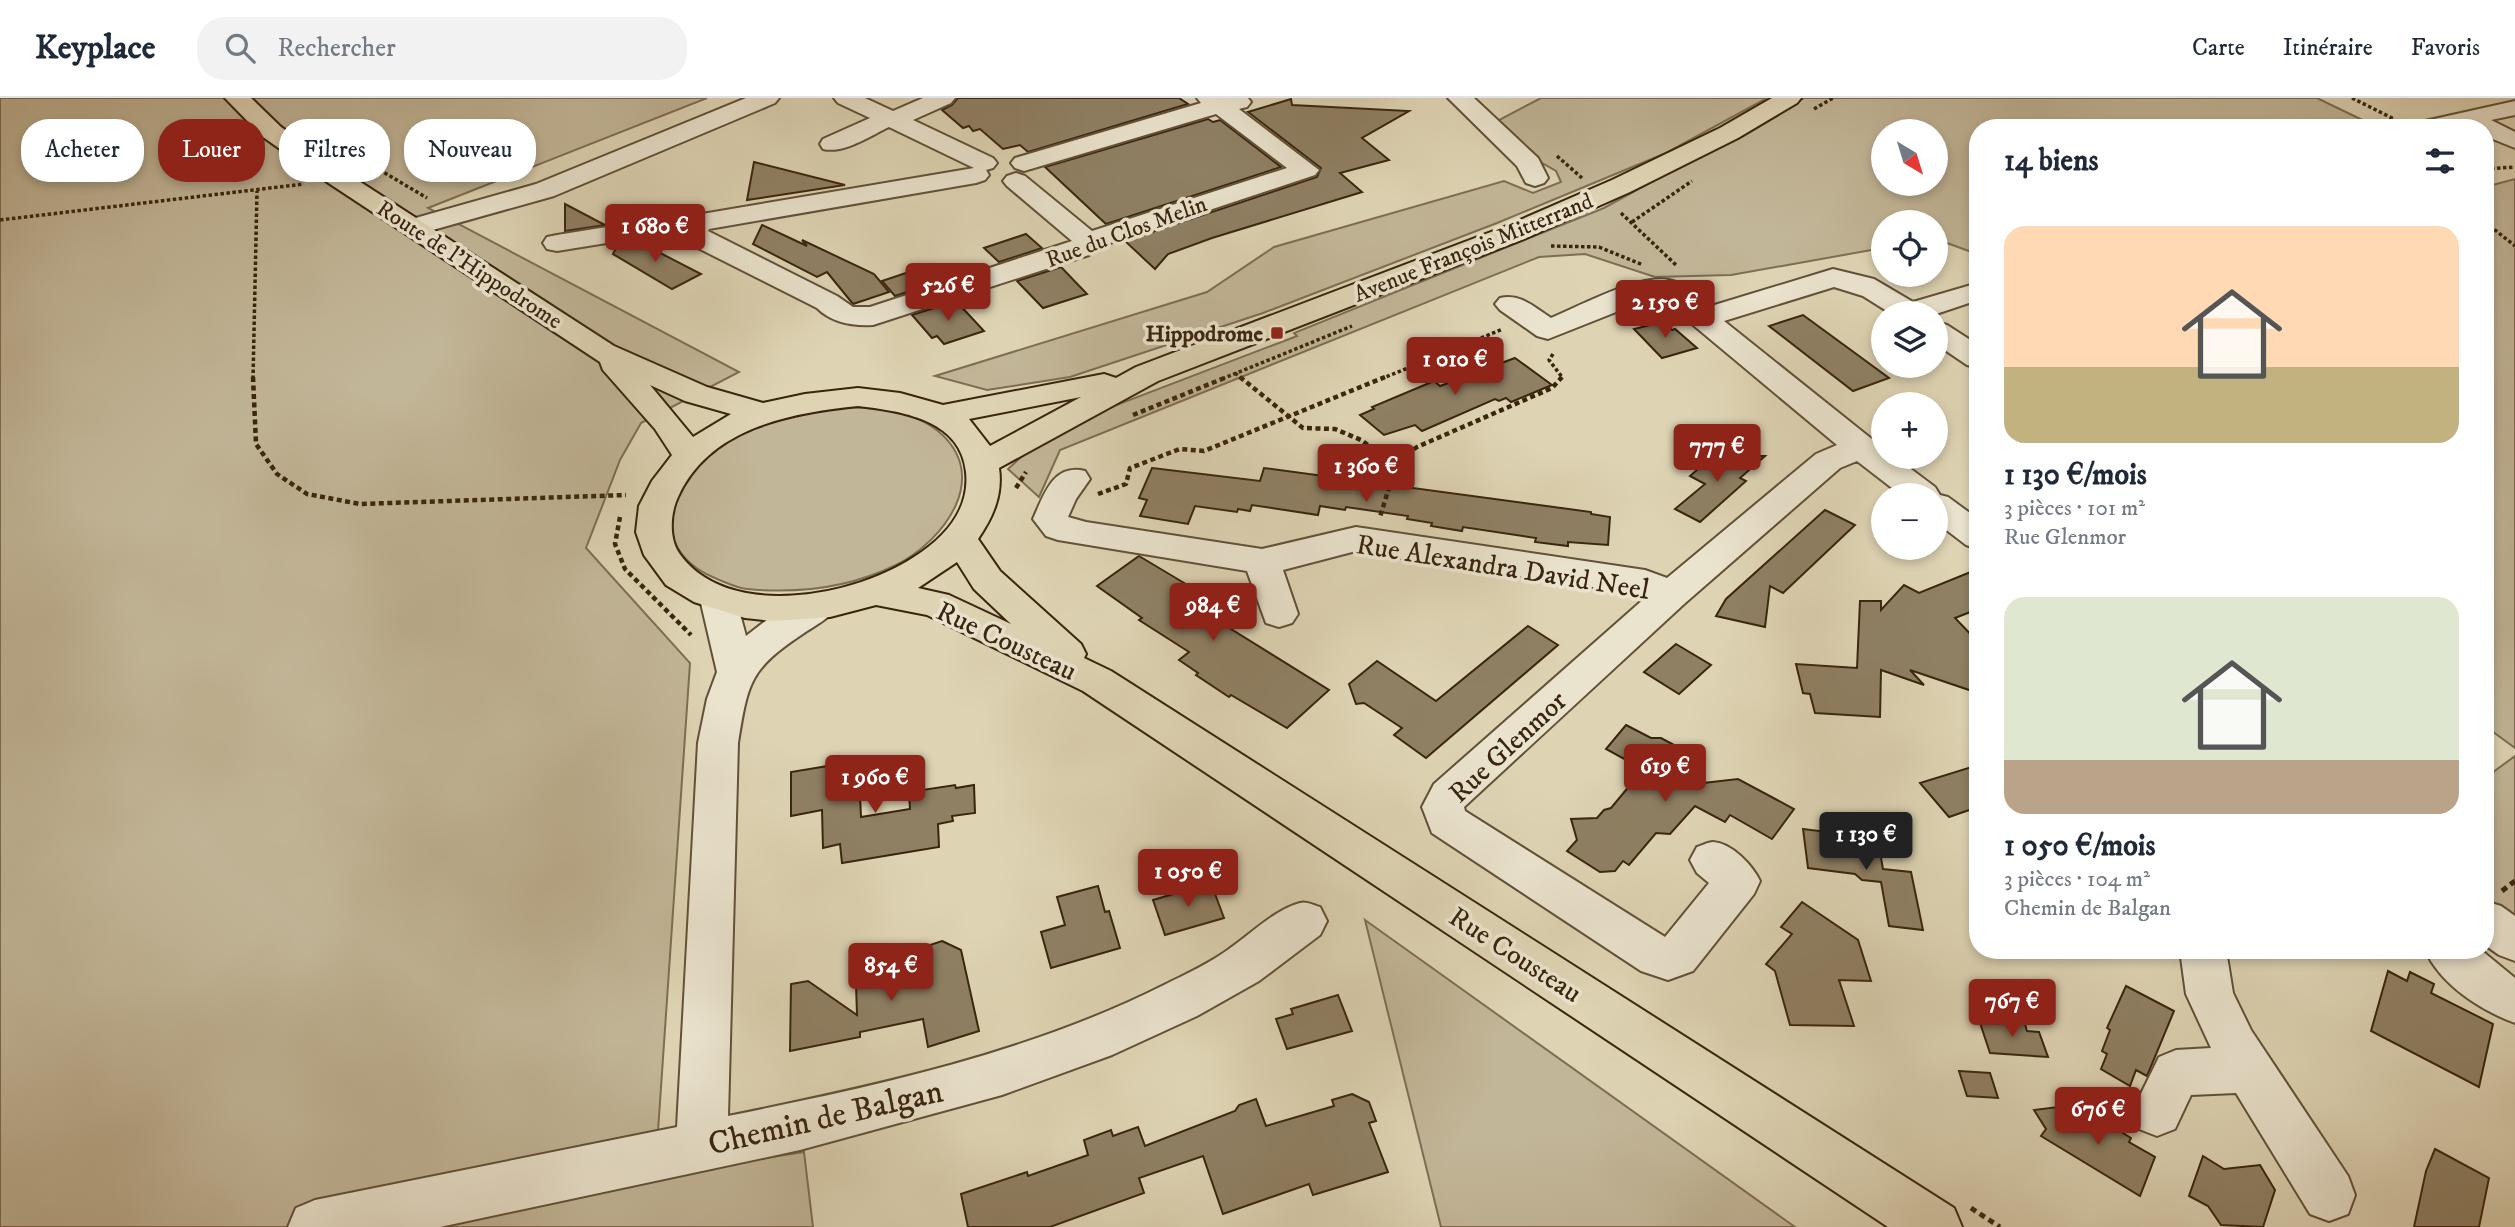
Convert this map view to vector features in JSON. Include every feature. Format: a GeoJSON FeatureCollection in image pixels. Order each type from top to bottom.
{"type":"FeatureCollection","features":[{"type":"Feature","properties":{"kind":"main road","name":"Route de l'Hippodrome"},"geometry":{"type":"LineString","coordinates":[[237,98],[279,137]]}},
{"type":"Feature","properties":{"kind":"main road","name":"Avenue François Mitterrand"},"geometry":{"type":"LineString","coordinates":[[983,463],[1147,374],[1514,233],[1621,186],[1729,132],[1789,98]]}},
{"type":"Feature","properties":{"kind":"main road","name":"Route de l'Hippodrome"},"geometry":{"type":"LineString","coordinates":[[344,182],[603,352],[696,394],[762,413]]}},
{"type":"Feature","properties":{"kind":"main road","name":"Route de l'Hippodrome"},"geometry":{"type":"LineString","coordinates":[[603,352],[666,422],[689,455]]}},
{"type":"Feature","properties":{"kind":"main road","name":"Avenue François Mitterrand"},"geometry":{"type":"LineString","coordinates":[[940,415],[1147,374]]}},
{"type":"Feature","properties":{"kind":"main road"},"geometry":{"type":"LineString","coordinates":[[858,397],[902,402],[940,415],[960,429],[974,445],[983,463],[985,486],[978,510],[960,539],[936,560],[911,575],[874,592],[818,606],[749,606],[718,599],[679,579],[657,551],[652,518],[664,485],[689,455],[722,431],[762,413],[810,401],[858,397]]}},
{"type":"Feature","properties":{"kind":"main road","name":"Rue Cousteau"},"geometry":{"type":"LineString","coordinates":[[960,539],[987,580],[1097,681]]}},
{"type":"Feature","properties":{"kind":"main road","name":"Rue Cousteau"},"geometry":{"type":"LineString","coordinates":[[874,592],[936,604],[1097,681],[1935,1227]]}},
{"type":"Feature","properties":{"kind":"street"},"geometry":{"type":"LineString","coordinates":[[415,227],[545,190],[767,98]]}},
{"type":"Feature","properties":{"kind":"street"},"geometry":{"type":"LineString","coordinates":[[846,98],[892,119],[980,169]]}},
{"type":"Feature","properties":{"kind":"street"},"geometry":{"type":"LineString","coordinates":[[832,144],[943,98]]}},
{"type":"Feature","properties":{"kind":"street"},"geometry":{"type":"LineString","coordinates":[[1020,172],[1215,102],[1251,98]]}},
{"type":"Feature","properties":{"kind":"street"},"geometry":{"type":"LineString","coordinates":[[1460,98],[1529,163],[1535,177]]}},
{"type":"Feature","properties":{"kind":"street","name":"Rue du Clos Melin"},"geometry":{"type":"LineString","coordinates":[[696,223],[694,235],[827,302],[835,311],[850,317],[873,316],[1079,249],[1088,240],[1307,170],[1215,102]]}},
{"type":"Feature","properties":{"kind":"street"},"geometry":{"type":"LineString","coordinates":[[2465,119],[2515,108]]}},
{"type":"Feature","properties":{"kind":"street"},"geometry":{"type":"LineString","coordinates":[[2494,130],[2515,141]]}},
{"type":"Feature","properties":{"kind":"street"},"geometry":{"type":"LineString","coordinates":[[557,243],[681,223],[696,223],[980,169],[1009,159],[1088,240]]}},
{"type":"Feature","properties":{"kind":"street"},"geometry":{"type":"LineString","coordinates":[[445,246],[545,190]]}},
{"type":"Feature","properties":{"kind":"street"},"geometry":{"type":"LineString","coordinates":[[1529,317],[1651,288],[1664,278],[1702,318],[1907,483]]}},
{"type":"Feature","properties":{"kind":"street"},"geometry":{"type":"LineString","coordinates":[[1702,318],[1833,278],[1854,279],[1891,301]]}},
{"type":"Feature","properties":{"kind":"street"},"geometry":{"type":"LineString","coordinates":[[1947,301],[1969,294]]}},
{"type":"Feature","properties":{"kind":"street"},"geometry":{"type":"LineString","coordinates":[[1948,339],[1969,353]]}},
{"type":"Feature","properties":{"kind":"street","name":"Rue Glenmor"},"geometry":{"type":"LineString","coordinates":[[1712,860],[1738,881],[1677,957],[1668,960],[1657,957],[1447,821],[1443,807],[1449,796],[1671,595],[1828,461],[1860,447]]}},
{"type":"Feature","properties":{"kind":"street","name":"Rue Alexandra David Neel"},"geometry":{"type":"LineString","coordinates":[[1080,489],[1059,496],[1050,519],[1058,528],[1262,561],[1284,559],[1339,541],[1356,539],[1646,583],[1671,595]]}},
{"type":"Feature","properties":{"kind":"street"},"geometry":{"type":"LineString","coordinates":[[1948,514],[1969,530]]}},
{"type":"Feature","properties":{"kind":"street"},"geometry":{"type":"LineString","coordinates":[[1262,561],[1279,614]]}},
{"type":"Feature","properties":{"kind":"street"},"geometry":{"type":"LineString","coordinates":[[718,599],[736,671]]}},
{"type":"Feature","properties":{"kind":"street"},"geometry":{"type":"LineString","coordinates":[[702,1145],[719,743],[725,704],[736,671],[768,639],[818,606]]}},
{"type":"Feature","properties":{"kind":"street","name":"Chemin de Balgan"},"geometry":{"type":"LineString","coordinates":[[315,1227],[890,1104],[1002,1072],[1095,1039],[1180,1001],[1244,966],[1304,921]]}},
{"type":"Feature","properties":{"kind":"street"},"geometry":{"type":"LineString","coordinates":[[2494,926],[2515,941]]}},
{"type":"Feature","properties":{"kind":"street"},"geometry":{"type":"LineString","coordinates":[[2204,959],[2210,994],[2234,1046],[2329,1195]]}},
{"type":"Feature","properties":{"kind":"street"},"geometry":{"type":"LineString","coordinates":[[2458,959],[2491,989],[2515,1002]]}},
{"type":"Feature","properties":{"kind":"street"},"geometry":{"type":"LineString","coordinates":[[2157,1112],[2176,1073],[2248,1069]]}},
{"type":"Feature","properties":{"kind":"path"},"geometry":{"type":"LineString","coordinates":[[2352,98],[2394,119]]}},
{"type":"Feature","properties":{"kind":"path"},"geometry":{"type":"LineString","coordinates":[[2494,168],[2515,167]]}},
{"type":"Feature","properties":{"kind":"path"},"geometry":{"type":"LineString","coordinates":[[390,177],[434,200]]}},
{"type":"Feature","properties":{"kind":"path"},"geometry":{"type":"LineString","coordinates":[[0,220],[318,182]]}},
{"type":"Feature","properties":{"kind":"path"},"geometry":{"type":"LineString","coordinates":[[257,191],[253,349],[256,444],[277,474],[307,494],[360,504],[626,494],[615,545],[623,565],[650,599],[678,620],[695,639]]}},
{"type":"Feature","properties":{"kind":"path"},"geometry":{"type":"LineString","coordinates":[[1545,247],[1577,243],[1605,247],[1664,278],[1673,262],[1617,211]]}},
{"type":"Feature","properties":{"kind":"path"},"geometry":{"type":"LineString","coordinates":[[2494,229],[2515,246]]}},
{"type":"Feature","properties":{"kind":"path"},"geometry":{"type":"LineString","coordinates":[[1080,489],[1126,484],[1130,468],[1180,449],[1204,451],[1529,317],[1546,337],[1559,345],[1549,360],[1562,377],[1552,388],[1417,447],[1393,464]]}},
{"type":"Feature","properties":{"kind":"path"},"geometry":{"type":"LineString","coordinates":[[1124,418],[1360,322]]}},
{"type":"Feature","properties":{"kind":"path"},"geometry":{"type":"LineString","coordinates":[[1235,373],[1287,418],[1303,428],[1335,429],[1361,440],[1393,464]]}},
{"type":"Feature","properties":{"kind":"path"},"geometry":{"type":"LineString","coordinates":[[1373,541],[1392,478],[1393,464]]}},
{"type":"Feature","properties":{"kind":"path"},"geometry":{"type":"LineString","coordinates":[[1013,495],[1029,465]]}},
{"type":"Feature","properties":{"kind":"shaded area"},"geometry":{"type":"Polygon","coordinates":[[[0,98],[707,98],[536,165],[536,119],[404,119],[404,182],[494,182],[428,208],[739,372],[641,423],[620,460],[586,548],[690,663],[655,1175],[804,1152],[813,1227],[0,1227],[0,98]]]}},
{"type":"Feature","properties":{"kind":"shaded area"},"geometry":{"type":"Polygon","coordinates":[[[1541,98],[1767,98],[1666,153],[1497,223],[1263,313],[1070,377],[987,390],[935,376],[1207,292],[1274,247],[1504,181],[1533,193],[1561,182],[1556,171],[1482,129],[1541,98]]]}},
{"type":"Feature","properties":{"kind":"shaded area"},"geometry":{"type":"Polygon","coordinates":[[[1804,98],[2317,98],[2360,119],[1969,119],[1969,251],[1948,243],[1948,210],[1871,210],[1871,250],[1731,275],[1655,277],[1585,254],[1539,257],[1060,450],[1039,497],[1008,469],[1051,430],[1297,336],[1294,333],[1604,208],[1804,98]]]}},
{"type":"Feature","properties":{"kind":"shaded area"},"geometry":{"type":"Polygon","coordinates":[[[2515,179],[2515,748],[2494,733],[2494,185],[2515,179]]]}},
{"type":"Feature","properties":{"kind":"shaded area"},"geometry":{"type":"Polygon","coordinates":[[[826,407],[899,412],[938,431],[954,449],[961,467],[961,487],[956,506],[931,540],[914,554],[878,573],[842,584],[805,590],[766,590],[732,585],[697,568],[682,555],[674,540],[670,523],[678,487],[689,471],[718,445],[747,429],[778,418],[826,407]]]}},
{"type":"Feature","properties":{"kind":"shaded area"},"geometry":{"type":"Polygon","coordinates":[[[2515,756],[2515,919],[2494,904],[2494,771],[2515,756]]]}},
{"type":"Feature","properties":{"kind":"shaded area"},"geometry":{"type":"Polygon","coordinates":[[[1365,920],[1795,1227],[1441,1227],[1365,920]]]}},
{"type":"Feature","properties":{"kind":"building"},"geometry":{"type":"Polygon","coordinates":[[[958,98],[1179,98],[1188,104],[1028,152],[1020,145],[1003,149],[980,129],[973,131],[969,126],[963,128],[942,110],[958,98]]]}},
{"type":"Feature","properties":{"kind":"building"},"geometry":{"type":"Polygon","coordinates":[[[1291,99],[1292,105],[1409,111],[1362,138],[1389,160],[1340,173],[1362,192],[1168,254],[1155,269],[1125,241],[1317,177],[1321,168],[1248,112],[1291,99]]]}},
{"type":"Feature","properties":{"kind":"building"},"geometry":{"type":"Polygon","coordinates":[[[1208,119],[1213,122],[1220,120],[1281,167],[1106,224],[1045,167],[1208,119]]]}},
{"type":"Feature","properties":{"kind":"building"},"geometry":{"type":"Polygon","coordinates":[[[754,162],[845,185],[747,200],[754,162]]]}},
{"type":"Feature","properties":{"kind":"building"},"geometry":{"type":"Polygon","coordinates":[[[565,204],[605,225],[565,231],[565,204]]]}},
{"type":"Feature","properties":{"kind":"building"},"geometry":{"type":"Polygon","coordinates":[[[762,225],[807,246],[802,240],[874,274],[889,292],[853,304],[827,272],[817,277],[753,244],[762,225]]]}},
{"type":"Feature","properties":{"kind":"building"},"geometry":{"type":"Polygon","coordinates":[[[1026,234],[1042,248],[999,262],[984,248],[1026,234]]]}},
{"type":"Feature","properties":{"kind":"building"},"geometry":{"type":"Polygon","coordinates":[[[637,241],[701,274],[672,289],[613,254],[618,244],[637,241]]]}},
{"type":"Feature","properties":{"kind":"building"},"geometry":{"type":"Polygon","coordinates":[[[924,267],[938,282],[895,296],[882,281],[924,267]]]}},
{"type":"Feature","properties":{"kind":"building"},"geometry":{"type":"Polygon","coordinates":[[[1061,267],[1087,294],[1043,308],[1017,281],[1061,267]]]}},
{"type":"Feature","properties":{"kind":"building"},"geometry":{"type":"Polygon","coordinates":[[[956,301],[984,331],[944,344],[937,336],[932,338],[912,315],[956,301]]]}},
{"type":"Feature","properties":{"kind":"building"},"geometry":{"type":"Polygon","coordinates":[[[1803,315],[1871,365],[1871,378],[1889,378],[1853,391],[1769,326],[1803,315]]]}},
{"type":"Feature","properties":{"kind":"building"},"geometry":{"type":"Polygon","coordinates":[[[1662,322],[1672,330],[1675,329],[1697,348],[1662,358],[1634,329],[1662,322]]]}},
{"type":"Feature","properties":{"kind":"building"},"geometry":{"type":"Polygon","coordinates":[[[1515,358],[1552,385],[1511,402],[1506,398],[1499,401],[1495,399],[1422,431],[1415,425],[1384,435],[1360,415],[1374,409],[1372,407],[1434,381],[1440,386],[1515,358]]]}},
{"type":"Feature","properties":{"kind":"building"},"geometry":{"type":"Polygon","coordinates":[[[1713,456],[1765,456],[1740,478],[1746,481],[1700,522],[1675,509],[1705,484],[1690,476],[1713,456]]]}},
{"type":"Feature","properties":{"kind":"building"},"geometry":{"type":"Polygon","coordinates":[[[1152,468],[1260,481],[1264,468],[1591,512],[1610,517],[1608,545],[1568,542],[1568,546],[1535,542],[1536,538],[1463,527],[1462,531],[1431,526],[1432,523],[1407,519],[1408,516],[1346,507],[1345,510],[1320,506],[1318,515],[1252,505],[1250,511],[1238,509],[1237,512],[1195,506],[1188,524],[1140,516],[1147,500],[1139,498],[1152,468]]]}},
{"type":"Feature","properties":{"kind":"building"},"geometry":{"type":"Polygon","coordinates":[[[1825,510],[1855,525],[1783,593],[1770,586],[1765,627],[1716,616],[1726,599],[1825,510]]]}},
{"type":"Feature","properties":{"kind":"building"},"geometry":{"type":"Polygon","coordinates":[[[1139,556],[1236,614],[1223,624],[1329,690],[1287,728],[1231,695],[1229,697],[1196,675],[1198,673],[1179,660],[1189,652],[1139,620],[1142,618],[1097,586],[1139,556]]]}},
{"type":"Feature","properties":{"kind":"building"},"geometry":{"type":"Polygon","coordinates":[[[1969,573],[1969,613],[1955,618],[1969,633],[1969,690],[1910,670],[1924,685],[1881,670],[1880,717],[1815,713],[1810,694],[1803,693],[1796,664],[1857,668],[1860,601],[1881,601],[1881,610],[1904,585],[1919,593],[1969,573]]]}},
{"type":"Feature","properties":{"kind":"building"},"geometry":{"type":"Polygon","coordinates":[[[1528,626],[1558,645],[1426,758],[1394,735],[1402,728],[1364,703],[1356,704],[1349,684],[1377,661],[1436,701],[1528,626]]]}},
{"type":"Feature","properties":{"kind":"building"},"geometry":{"type":"Polygon","coordinates":[[[1676,644],[1711,665],[1679,694],[1644,672],[1676,644]]]}},
{"type":"Feature","properties":{"kind":"building"},"geometry":{"type":"Polygon","coordinates":[[[1626,725],[1651,738],[1661,738],[1693,755],[1668,787],[1738,779],[1794,809],[1772,839],[1730,815],[1725,822],[1695,806],[1670,834],[1656,833],[1629,865],[1623,861],[1615,871],[1600,872],[1567,851],[1577,840],[1571,819],[1597,818],[1604,810],[1611,808],[1641,772],[1628,765],[1630,762],[1606,749],[1626,725]]]}},
{"type":"Feature","properties":{"kind":"building"},"geometry":{"type":"Polygon","coordinates":[[[834,765],[835,778],[859,774],[861,817],[910,809],[909,792],[955,785],[956,788],[974,785],[975,813],[952,816],[953,821],[938,824],[939,847],[842,863],[840,844],[823,848],[822,810],[791,816],[791,772],[834,765]]]}},
{"type":"Feature","properties":{"kind":"building"},"geometry":{"type":"Polygon","coordinates":[[[1969,768],[1969,810],[1949,817],[1920,783],[1969,768]]]}},
{"type":"Feature","properties":{"kind":"building"},"geometry":{"type":"Polygon","coordinates":[[[1803,829],[1878,841],[1883,869],[1911,872],[1923,930],[1889,926],[1881,882],[1862,880],[1855,874],[1808,868],[1803,829]]]}},
{"type":"Feature","properties":{"kind":"building"},"geometry":{"type":"Polygon","coordinates":[[[1211,883],[1224,918],[1165,935],[1153,900],[1211,883]]]}},
{"type":"Feature","properties":{"kind":"building"},"geometry":{"type":"Polygon","coordinates":[[[1098,886],[1120,948],[1051,968],[1041,932],[1065,925],[1057,897],[1098,886]]]}},
{"type":"Feature","properties":{"kind":"building"},"geometry":{"type":"Polygon","coordinates":[[[1802,902],[1858,940],[1871,981],[1839,980],[1854,1026],[1790,1025],[1775,971],[1766,964],[1792,934],[1781,927],[1802,902]]]}},
{"type":"Feature","properties":{"kind":"building"},"geometry":{"type":"Polygon","coordinates":[[[942,941],[961,950],[979,1031],[928,1047],[923,1019],[860,1032],[860,1037],[790,1051],[791,984],[808,981],[857,1015],[856,984],[914,973],[909,952],[942,941]]]}},
{"type":"Feature","properties":{"kind":"building"},"geometry":{"type":"Polygon","coordinates":[[[2388,971],[2407,981],[2410,972],[2434,984],[2431,993],[2493,1024],[2479,1087],[2371,1031],[2388,971]]]}},
{"type":"Feature","properties":{"kind":"building"},"geometry":{"type":"Polygon","coordinates":[[[2126,986],[2174,1011],[2147,1076],[2136,1070],[2130,1086],[2101,1069],[2107,1054],[2102,1051],[2110,1030],[2107,1028],[2126,986]]]}},
{"type":"Feature","properties":{"kind":"building"},"geometry":{"type":"Polygon","coordinates":[[[1338,995],[1352,1031],[1287,1049],[1276,1019],[1293,1014],[1291,1009],[1338,995]]]}},
{"type":"Feature","properties":{"kind":"building"},"geometry":{"type":"Polygon","coordinates":[[[1979,1020],[2025,1024],[2027,1031],[2039,1032],[2048,1057],[1990,1053],[1979,1020]]]}},
{"type":"Feature","properties":{"kind":"building"},"geometry":{"type":"Polygon","coordinates":[[[1959,1071],[1990,1073],[1998,1098],[1967,1096],[1959,1071]]]}},
{"type":"Feature","properties":{"kind":"building"},"geometry":{"type":"Polygon","coordinates":[[[1352,1094],[1369,1102],[1376,1121],[1369,1123],[1388,1172],[1313,1195],[1309,1184],[1223,1214],[1203,1156],[1139,1178],[1144,1193],[1050,1227],[968,1227],[961,1194],[1027,1172],[1028,1176],[1088,1155],[1084,1140],[1111,1130],[1113,1136],[1138,1127],[1145,1146],[1235,1111],[1239,1105],[1256,1099],[1266,1126],[1334,1106],[1332,1100],[1352,1094]]]}},
{"type":"Feature","properties":{"kind":"building"},"geometry":{"type":"Polygon","coordinates":[[[2066,1106],[2075,1131],[2082,1114],[2105,1128],[2107,1123],[2131,1138],[2129,1142],[2155,1157],[2140,1196],[2041,1136],[2046,1129],[2034,1110],[2066,1106]]]}},
{"type":"Feature","properties":{"kind":"building"},"geometry":{"type":"Polygon","coordinates":[[[2435,1149],[2489,1178],[2479,1227],[2414,1227],[2426,1171],[2435,1149]]]}},
{"type":"Feature","properties":{"kind":"building"},"geometry":{"type":"Polygon","coordinates":[[[2203,1156],[2224,1169],[2260,1165],[2275,1190],[2263,1227],[2221,1225],[2208,1206],[2189,1196],[2203,1156]]]}},
{"type":"Feature","properties":{"kind":"place","name":"Hippodrome"},"geometry":{"type":"Point","coordinates":[1277,333]}}]}
